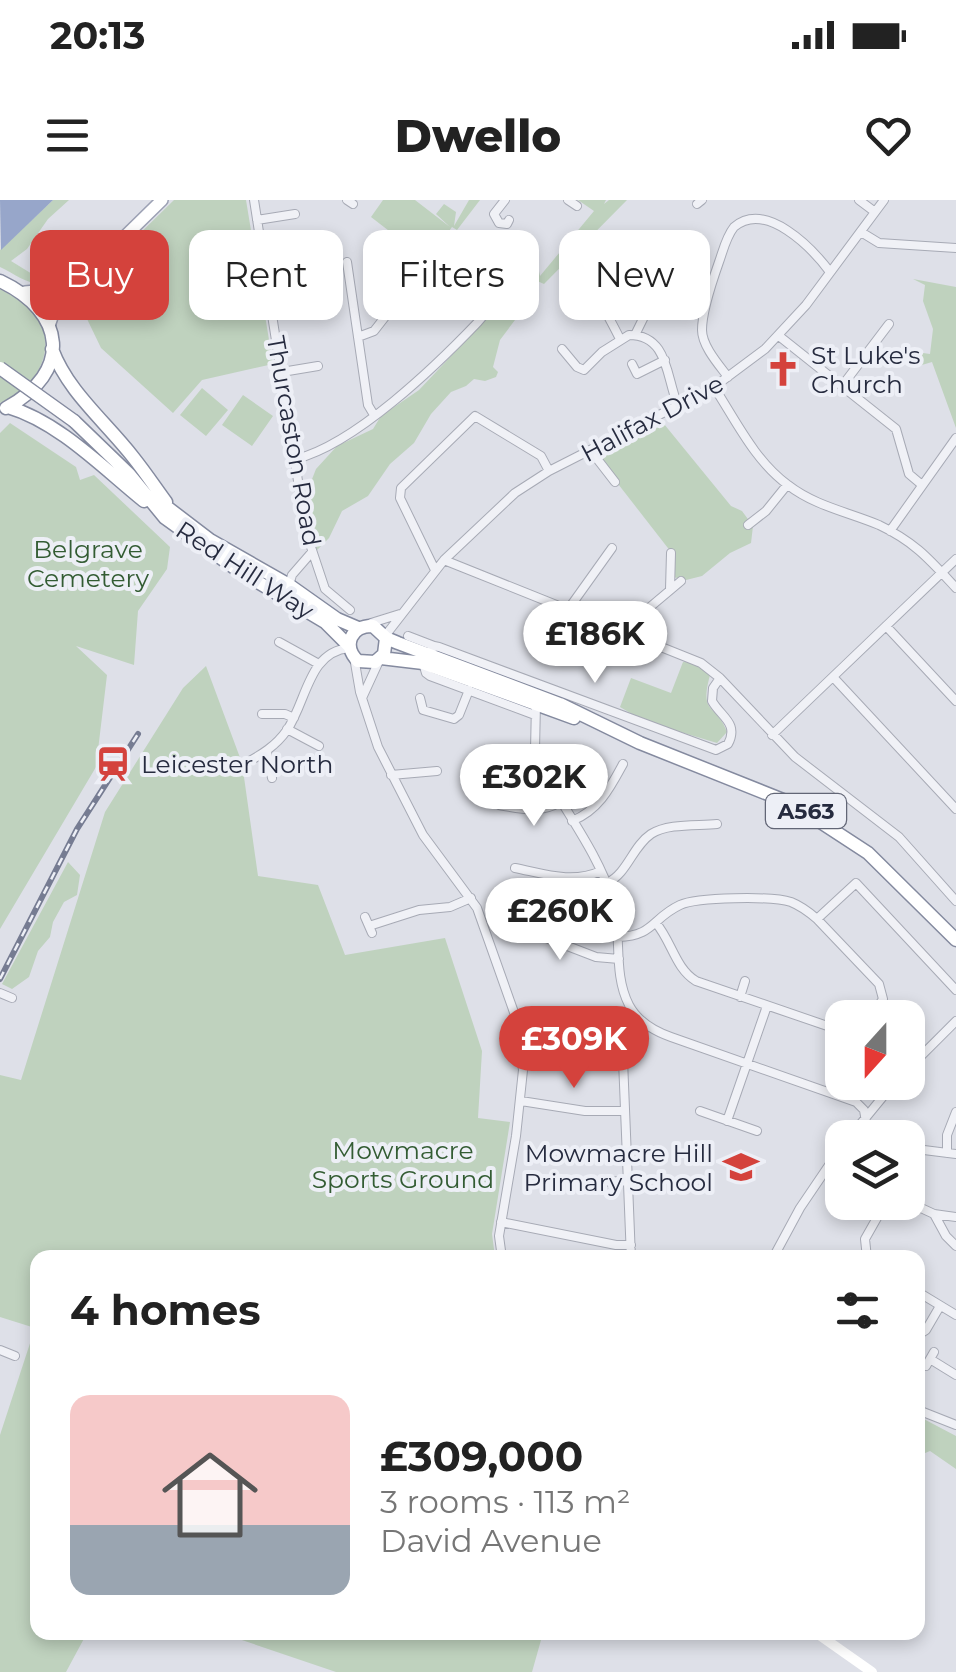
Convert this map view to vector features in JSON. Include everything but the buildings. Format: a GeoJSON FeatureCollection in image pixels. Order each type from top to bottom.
{"type":"FeatureCollection","features":[{"type":"Feature","properties":{"kind":"highway"},"geometry":{"type":"LineString","coordinates":[[0,280],[25,292],[42,309],[59,369],[133,457],[168,514]]}},
{"type":"Feature","properties":{"kind":"highway"},"geometry":{"type":"LineString","coordinates":[[4,409],[28,395],[44,379],[52,349]]}},
{"type":"Feature","properties":{"kind":"highway","name":"Red Hill Way"},"geometry":{"type":"LineString","coordinates":[[0,368],[74,421],[168,514],[236,568],[322,621],[351,652]]}},
{"type":"Feature","properties":{"kind":"highway"},"geometry":{"type":"LineString","coordinates":[[4,409],[25,412],[168,514]]}},
{"type":"Feature","properties":{"kind":"highway","name":"Red Hill Way"},"geometry":{"type":"LineString","coordinates":[[168,514],[337,618],[364,627]]}},
{"type":"Feature","properties":{"kind":"highway"},"geometry":{"type":"LineString","coordinates":[[364,627],[385,637],[386,649],[380,659],[364,663],[351,652],[351,636],[364,627]]}},
{"type":"Feature","properties":{"kind":"highway","name":"A563"},"geometry":{"type":"LineString","coordinates":[[385,637],[536,704],[591,721],[814,814],[868,852],[955,939]]}},
{"type":"Feature","properties":{"kind":"highway","name":"A563"},"geometry":{"type":"LineString","coordinates":[[380,659],[428,654]]}},
{"type":"Feature","properties":{"kind":"main road"},"geometry":{"type":"LineString","coordinates":[[25,292],[51,292],[63,284],[151,200]]}},
{"type":"Feature","properties":{"kind":"main road"},"geometry":{"type":"LineString","coordinates":[[49,326],[55,308],[66,294],[162,200]]}},
{"type":"Feature","properties":{"kind":"street","name":"Thurcaston Road"},"geometry":{"type":"LineString","coordinates":[[254,200],[312,552],[325,589],[350,610]]}},
{"type":"Feature","properties":{"kind":"street"},"geometry":{"type":"LineString","coordinates":[[506,200],[494,214],[499,223],[509,220]]}},
{"type":"Feature","properties":{"kind":"street"},"geometry":{"type":"LineString","coordinates":[[568,200],[577,206]]}},
{"type":"Feature","properties":{"kind":"street"},"geometry":{"type":"LineString","coordinates":[[858,200],[875,212]]}},
{"type":"Feature","properties":{"kind":"street","name":"Halifax Drive"},"geometry":{"type":"LineString","coordinates":[[385,637],[444,560],[515,494],[549,471],[714,387],[779,336],[884,200]]}},
{"type":"Feature","properties":{"kind":"street"},"geometry":{"type":"LineString","coordinates":[[257,220],[295,214]]}},
{"type":"Feature","properties":{"kind":"street"},"geometry":{"type":"LineString","coordinates":[[728,377],[712,356],[702,332],[716,271],[735,224],[752,215],[770,215],[790,226],[830,272]]}},
{"type":"Feature","properties":{"kind":"street"},"geometry":{"type":"LineString","coordinates":[[861,232],[879,243],[956,248]]}},
{"type":"Feature","properties":{"kind":"street"},"geometry":{"type":"LineString","coordinates":[[347,262],[368,405],[374,415]]}},
{"type":"Feature","properties":{"kind":"street"},"geometry":{"type":"LineString","coordinates":[[358,337],[374,332],[383,320]]}},
{"type":"Feature","properties":{"kind":"street"},"geometry":{"type":"LineString","coordinates":[[296,460],[324,451],[374,415],[426,374],[479,320]]}},
{"type":"Feature","properties":{"kind":"street"},"geometry":{"type":"LineString","coordinates":[[608,320],[620,339]]}},
{"type":"Feature","properties":{"kind":"street"},"geometry":{"type":"LineString","coordinates":[[635,334],[642,320]]}},
{"type":"Feature","properties":{"kind":"street"},"geometry":{"type":"LineString","coordinates":[[842,386],[888,324]]}},
{"type":"Feature","properties":{"kind":"street"},"geometry":{"type":"LineString","coordinates":[[562,349],[584,370],[620,339],[635,334],[649,340],[664,360],[677,404]]}},
{"type":"Feature","properties":{"kind":"street"},"geometry":{"type":"LineString","coordinates":[[779,336],[896,429],[909,474],[922,485]]}},
{"type":"Feature","properties":{"kind":"street"},"geometry":{"type":"LineString","coordinates":[[632,364],[637,374],[664,360]]}},
{"type":"Feature","properties":{"kind":"street"},"geometry":{"type":"LineString","coordinates":[[282,372],[318,366]]}},
{"type":"Feature","properties":{"kind":"street"},"geometry":{"type":"LineString","coordinates":[[714,387],[758,455],[787,485],[818,503],[890,530],[926,553],[956,588]]}},
{"type":"Feature","properties":{"kind":"street"},"geometry":{"type":"LineString","coordinates":[[435,570],[400,498],[402,488],[475,416],[541,456],[549,471]]}},
{"type":"Feature","properties":{"kind":"street"},"geometry":{"type":"LineString","coordinates":[[890,530],[956,438]]}},
{"type":"Feature","properties":{"kind":"street"},"geometry":{"type":"LineString","coordinates":[[591,452],[615,482]]}},
{"type":"Feature","properties":{"kind":"street"},"geometry":{"type":"LineString","coordinates":[[748,526],[787,485]]}},
{"type":"Feature","properties":{"kind":"street"},"geometry":{"type":"LineString","coordinates":[[567,611],[612,548]]}},
{"type":"Feature","properties":{"kind":"street"},"geometry":{"type":"LineString","coordinates":[[289,585],[292,575],[312,552]]}},
{"type":"Feature","properties":{"kind":"street"},"geometry":{"type":"LineString","coordinates":[[670,553],[670,588]]}},
{"type":"Feature","properties":{"kind":"street"},"geometry":{"type":"LineString","coordinates":[[772,734],[956,559]]}},
{"type":"Feature","properties":{"kind":"street"},"geometry":{"type":"LineString","coordinates":[[444,560],[700,664],[720,678],[795,757],[900,837],[956,901]]}},
{"type":"Feature","properties":{"kind":"street"},"geometry":{"type":"LineString","coordinates":[[627,634],[631,623],[681,580]]}},
{"type":"Feature","properties":{"kind":"street"},"geometry":{"type":"LineString","coordinates":[[364,627],[400,614]]}},
{"type":"Feature","properties":{"kind":"street"},"geometry":{"type":"LineString","coordinates":[[886,626],[956,701]]}},
{"type":"Feature","properties":{"kind":"street"},"geometry":{"type":"LineString","coordinates":[[408,636],[428,654],[716,750],[728,744],[732,731],[731,724],[712,701],[713,688],[720,678]]}},
{"type":"Feature","properties":{"kind":"street"},"geometry":{"type":"LineString","coordinates":[[279,642],[316,663]]}},
{"type":"Feature","properties":{"kind":"street"},"geometry":{"type":"LineString","coordinates":[[244,764],[267,752],[288,729],[316,663],[330,654],[351,652],[362,698],[391,775],[423,835],[471,898],[516,1018],[522,1044],[520,1101],[501,1222],[502,1250]]}},
{"type":"Feature","properties":{"kind":"street"},"geometry":{"type":"LineString","coordinates":[[428,654],[426,674],[469,690],[536,704],[536,750],[560,802],[607,883],[617,917],[623,990],[636,1015],[660,1033],[856,1102],[862,1106],[865,1118]]}},
{"type":"Feature","properties":{"kind":"street"},"geometry":{"type":"LineString","coordinates":[[362,698],[380,659]]}},
{"type":"Feature","properties":{"kind":"street"},"geometry":{"type":"LineString","coordinates":[[832,677],[956,809]]}},
{"type":"Feature","properties":{"kind":"street"},"geometry":{"type":"LineString","coordinates":[[420,698],[423,710],[454,718],[469,690]]}},
{"type":"Feature","properties":{"kind":"street"},"geometry":{"type":"LineString","coordinates":[[262,714],[294,718]]}},
{"type":"Feature","properties":{"kind":"street"},"geometry":{"type":"LineString","coordinates":[[288,729],[318,746]]}},
{"type":"Feature","properties":{"kind":"street"},"geometry":{"type":"LineString","coordinates":[[486,756],[536,750]]}},
{"type":"Feature","properties":{"kind":"street"},"geometry":{"type":"LineString","coordinates":[[267,752],[272,778]]}},
{"type":"Feature","properties":{"kind":"street"},"geometry":{"type":"LineString","coordinates":[[572,821],[601,800],[622,764]]}},
{"type":"Feature","properties":{"kind":"street"},"geometry":{"type":"LineString","coordinates":[[391,775],[436,771]]}},
{"type":"Feature","properties":{"kind":"street"},"geometry":{"type":"LineString","coordinates":[[498,806],[536,810],[560,802]]}},
{"type":"Feature","properties":{"kind":"street"},"geometry":{"type":"LineString","coordinates":[[607,883],[619,876],[644,840],[656,832],[717,824]]}},
{"type":"Feature","properties":{"kind":"street"},"geometry":{"type":"LineString","coordinates":[[518,871],[578,879],[601,871]]}},
{"type":"Feature","properties":{"kind":"street"},"geometry":{"type":"LineString","coordinates":[[818,919],[856,883],[956,990]]}},
{"type":"Feature","properties":{"kind":"street"},"geometry":{"type":"LineString","coordinates":[[364,917],[371,930],[419,910],[450,907],[471,898]]}},
{"type":"Feature","properties":{"kind":"street"},"geometry":{"type":"LineString","coordinates":[[618,938],[642,934],[686,902],[757,898],[789,901],[818,919],[879,984],[882,1000]]}},
{"type":"Feature","properties":{"kind":"street"},"geometry":{"type":"LineString","coordinates":[[656,923],[669,938],[686,975],[825,1026]]}},
{"type":"Feature","properties":{"kind":"street"},"geometry":{"type":"LineString","coordinates":[[510,924],[596,957],[618,960]]}},
{"type":"Feature","properties":{"kind":"street"},"geometry":{"type":"LineString","coordinates":[[740,997],[746,982]]}},
{"type":"Feature","properties":{"kind":"street"},"geometry":{"type":"LineString","coordinates":[[0,992],[12,998]]}},
{"type":"Feature","properties":{"kind":"street"},"geometry":{"type":"LineString","coordinates":[[792,1015],[797,1002]]}},
{"type":"Feature","properties":{"kind":"street"},"geometry":{"type":"LineString","coordinates":[[728,1120],[767,1006]]}},
{"type":"Feature","properties":{"kind":"street"},"geometry":{"type":"LineString","coordinates":[[630,1250],[622,1030],[636,1015]]}},
{"type":"Feature","properties":{"kind":"street"},"geometry":{"type":"LineString","coordinates":[[925,1052],[956,1021]]}},
{"type":"Feature","properties":{"kind":"street"},"geometry":{"type":"LineString","coordinates":[[583,1049],[622,1048]]}},
{"type":"Feature","properties":{"kind":"street"},"geometry":{"type":"LineString","coordinates":[[865,1118],[880,1100]]}},
{"type":"Feature","properties":{"kind":"street"},"geometry":{"type":"LineString","coordinates":[[520,1101],[585,1111],[625,1110]]}},
{"type":"Feature","properties":{"kind":"street"},"geometry":{"type":"LineString","coordinates":[[700,1111],[756,1131]]}},
{"type":"Feature","properties":{"kind":"street"},"geometry":{"type":"LineString","coordinates":[[925,1151],[952,1154],[947,1135],[956,1112]]}},
{"type":"Feature","properties":{"kind":"street"},"geometry":{"type":"LineString","coordinates":[[777,1250],[825,1171]]}},
{"type":"Feature","properties":{"kind":"street"},"geometry":{"type":"LineString","coordinates":[[587,1182],[627,1180]]}},
{"type":"Feature","properties":{"kind":"street"},"geometry":{"type":"LineString","coordinates":[[925,1210],[956,1217]]}},
{"type":"Feature","properties":{"kind":"street"},"geometry":{"type":"LineString","coordinates":[[934,1214],[956,1246]]}},
{"type":"Feature","properties":{"kind":"street"},"geometry":{"type":"LineString","coordinates":[[866,1250],[865,1239],[876,1220]]}},
{"type":"Feature","properties":{"kind":"street"},"geometry":{"type":"LineString","coordinates":[[501,1222],[630,1245]]}},
{"type":"Feature","properties":{"kind":"street"},"geometry":{"type":"LineString","coordinates":[[925,1296],[956,1315]]}},
{"type":"Feature","properties":{"kind":"street"},"geometry":{"type":"LineString","coordinates":[[925,1331],[940,1306]]}},
{"type":"Feature","properties":{"kind":"street"},"geometry":{"type":"LineString","coordinates":[[0,1350],[15,1356]]}},
{"type":"Feature","properties":{"kind":"street"},"geometry":{"type":"LineString","coordinates":[[930,1359],[956,1375]]}},
{"type":"Feature","properties":{"kind":"street"},"geometry":{"type":"LineString","coordinates":[[925,1412],[955,1420]]}},
{"type":"Feature","properties":{"kind":"street"},"geometry":{"type":"LineString","coordinates":[[826,1640],[872,1672]]}},
{"type":"Feature","properties":{"kind":"green space"},"geometry":{"type":"Polygon","coordinates":[[[53,200],[69,200],[40,230],[30,230],[30,245],[11,261],[30,273],[30,281],[0,267],[0,250],[53,200]]]}},
{"type":"Feature","properties":{"kind":"green space"},"geometry":{"type":"Polygon","coordinates":[[[174,200],[246,200],[251,230],[189,230],[189,320],[266,320],[273,364],[202,380],[173,413],[101,348],[88,320],[169,320],[169,230],[143,230],[174,200]]]}},
{"type":"Feature","properties":{"kind":"green space"},"geometry":{"type":"Polygon","coordinates":[[[383,200],[415,200],[450,227],[436,214],[444,204],[456,212],[454,226],[469,200],[480,200],[457,230],[388,230],[371,217],[383,200]]]}},
{"type":"Feature","properties":{"kind":"green space"},"geometry":{"type":"Polygon","coordinates":[[[578,200],[606,200],[604,204],[609,200],[627,200],[597,230],[578,230],[594,211],[578,200]]]}},
{"type":"Feature","properties":{"kind":"green space"},"geometry":{"type":"Polygon","coordinates":[[[559,253],[559,269],[544,284],[539,282],[539,271],[540,276],[559,253]]]}},
{"type":"Feature","properties":{"kind":"green space"},"geometry":{"type":"Polygon","coordinates":[[[913,279],[956,287],[956,428],[932,362],[915,367],[916,352],[930,354],[933,329],[923,301],[925,285],[913,279]]]}},
{"type":"Feature","properties":{"kind":"green space"},"geometry":{"type":"Polygon","coordinates":[[[0,289],[30,309],[30,320],[39,320],[45,352],[34,378],[0,403],[0,289]]]}},
{"type":"Feature","properties":{"kind":"green space"},"geometry":{"type":"Polygon","coordinates":[[[485,320],[515,320],[500,340],[493,367],[498,372],[496,377],[474,379],[451,392],[368,496],[342,511],[329,538],[317,550],[312,542],[311,515],[305,497],[316,469],[337,446],[373,429],[381,416],[419,390],[485,320]]]}},
{"type":"Feature","properties":{"kind":"green space"},"geometry":{"type":"Polygon","coordinates":[[[202,388],[228,410],[206,436],[180,415],[202,388]]]}},
{"type":"Feature","properties":{"kind":"green space"},"geometry":{"type":"Polygon","coordinates":[[[243,395],[273,416],[252,446],[222,425],[243,395]]]}},
{"type":"Feature","properties":{"kind":"green space","name":"Belgrave Cemetery"},"geometry":{"type":"Polygon","coordinates":[[[10,423],[76,467],[80,480],[94,475],[170,547],[167,569],[138,611],[134,665],[76,646],[107,675],[96,767],[0,929],[0,433],[10,423]]]}},
{"type":"Feature","properties":{"kind":"green space"},"geometry":{"type":"Polygon","coordinates":[[[664,424],[731,506],[742,511],[753,526],[751,543],[730,553],[702,576],[686,580],[673,577],[671,552],[601,462],[603,454],[664,424]]]}},
{"type":"Feature","properties":{"kind":"green space"},"geometry":{"type":"Polygon","coordinates":[[[683,662],[701,663],[710,675],[706,697],[727,732],[717,743],[644,721],[620,707],[631,678],[671,693],[683,662]]]}},
{"type":"Feature","properties":{"kind":"green space","name":"Mowmacre Sports Ground"},"geometry":{"type":"Polygon","coordinates":[[[206,666],[242,763],[258,876],[318,885],[345,955],[445,938],[482,1051],[478,1118],[510,1122],[492,1234],[494,1250],[30,1250],[30,1326],[0,1317],[0,1075],[21,1080],[105,812],[183,688],[206,666]]]}},
{"type":"Feature","properties":{"kind":"green space"},"geometry":{"type":"Polygon","coordinates":[[[68,862],[80,875],[77,895],[64,902],[29,977],[12,989],[2,984],[68,862]]]}},
{"type":"Feature","properties":{"kind":"green space"},"geometry":{"type":"Polygon","coordinates":[[[30,1343],[30,1640],[83,1640],[66,1672],[0,1672],[0,1435],[30,1343]]]}},
{"type":"Feature","properties":{"kind":"green space"},"geometry":{"type":"Polygon","coordinates":[[[925,1420],[956,1436],[956,1469],[930,1451],[925,1453],[925,1420]]]}},
{"type":"Feature","properties":{"kind":"green space"},"geometry":{"type":"Polygon","coordinates":[[[242,1640],[541,1640],[532,1672],[336,1672],[242,1640]]]}},
{"type":"Feature","properties":{"kind":"water"},"geometry":{"type":"Polygon","coordinates":[[[0,200],[53,200],[1,250],[0,200]]]}},
{"type":"Feature","properties":{"kind":"railway"},"geometry":{"type":"LineString","coordinates":[[0,979],[77,829],[138,734]]}},
{"type":"Feature","properties":{"kind":"place","name":"St Luke's Church"},"geometry":{"type":"Point","coordinates":[783,369]}},
{"type":"Feature","properties":{"kind":"place","name":"Leicester North"},"geometry":{"type":"Point","coordinates":[113,764]}},
{"type":"Feature","properties":{"kind":"place","name":"Mowmacre Hill Primary School"},"geometry":{"type":"Point","coordinates":[741,1167]}}]}
